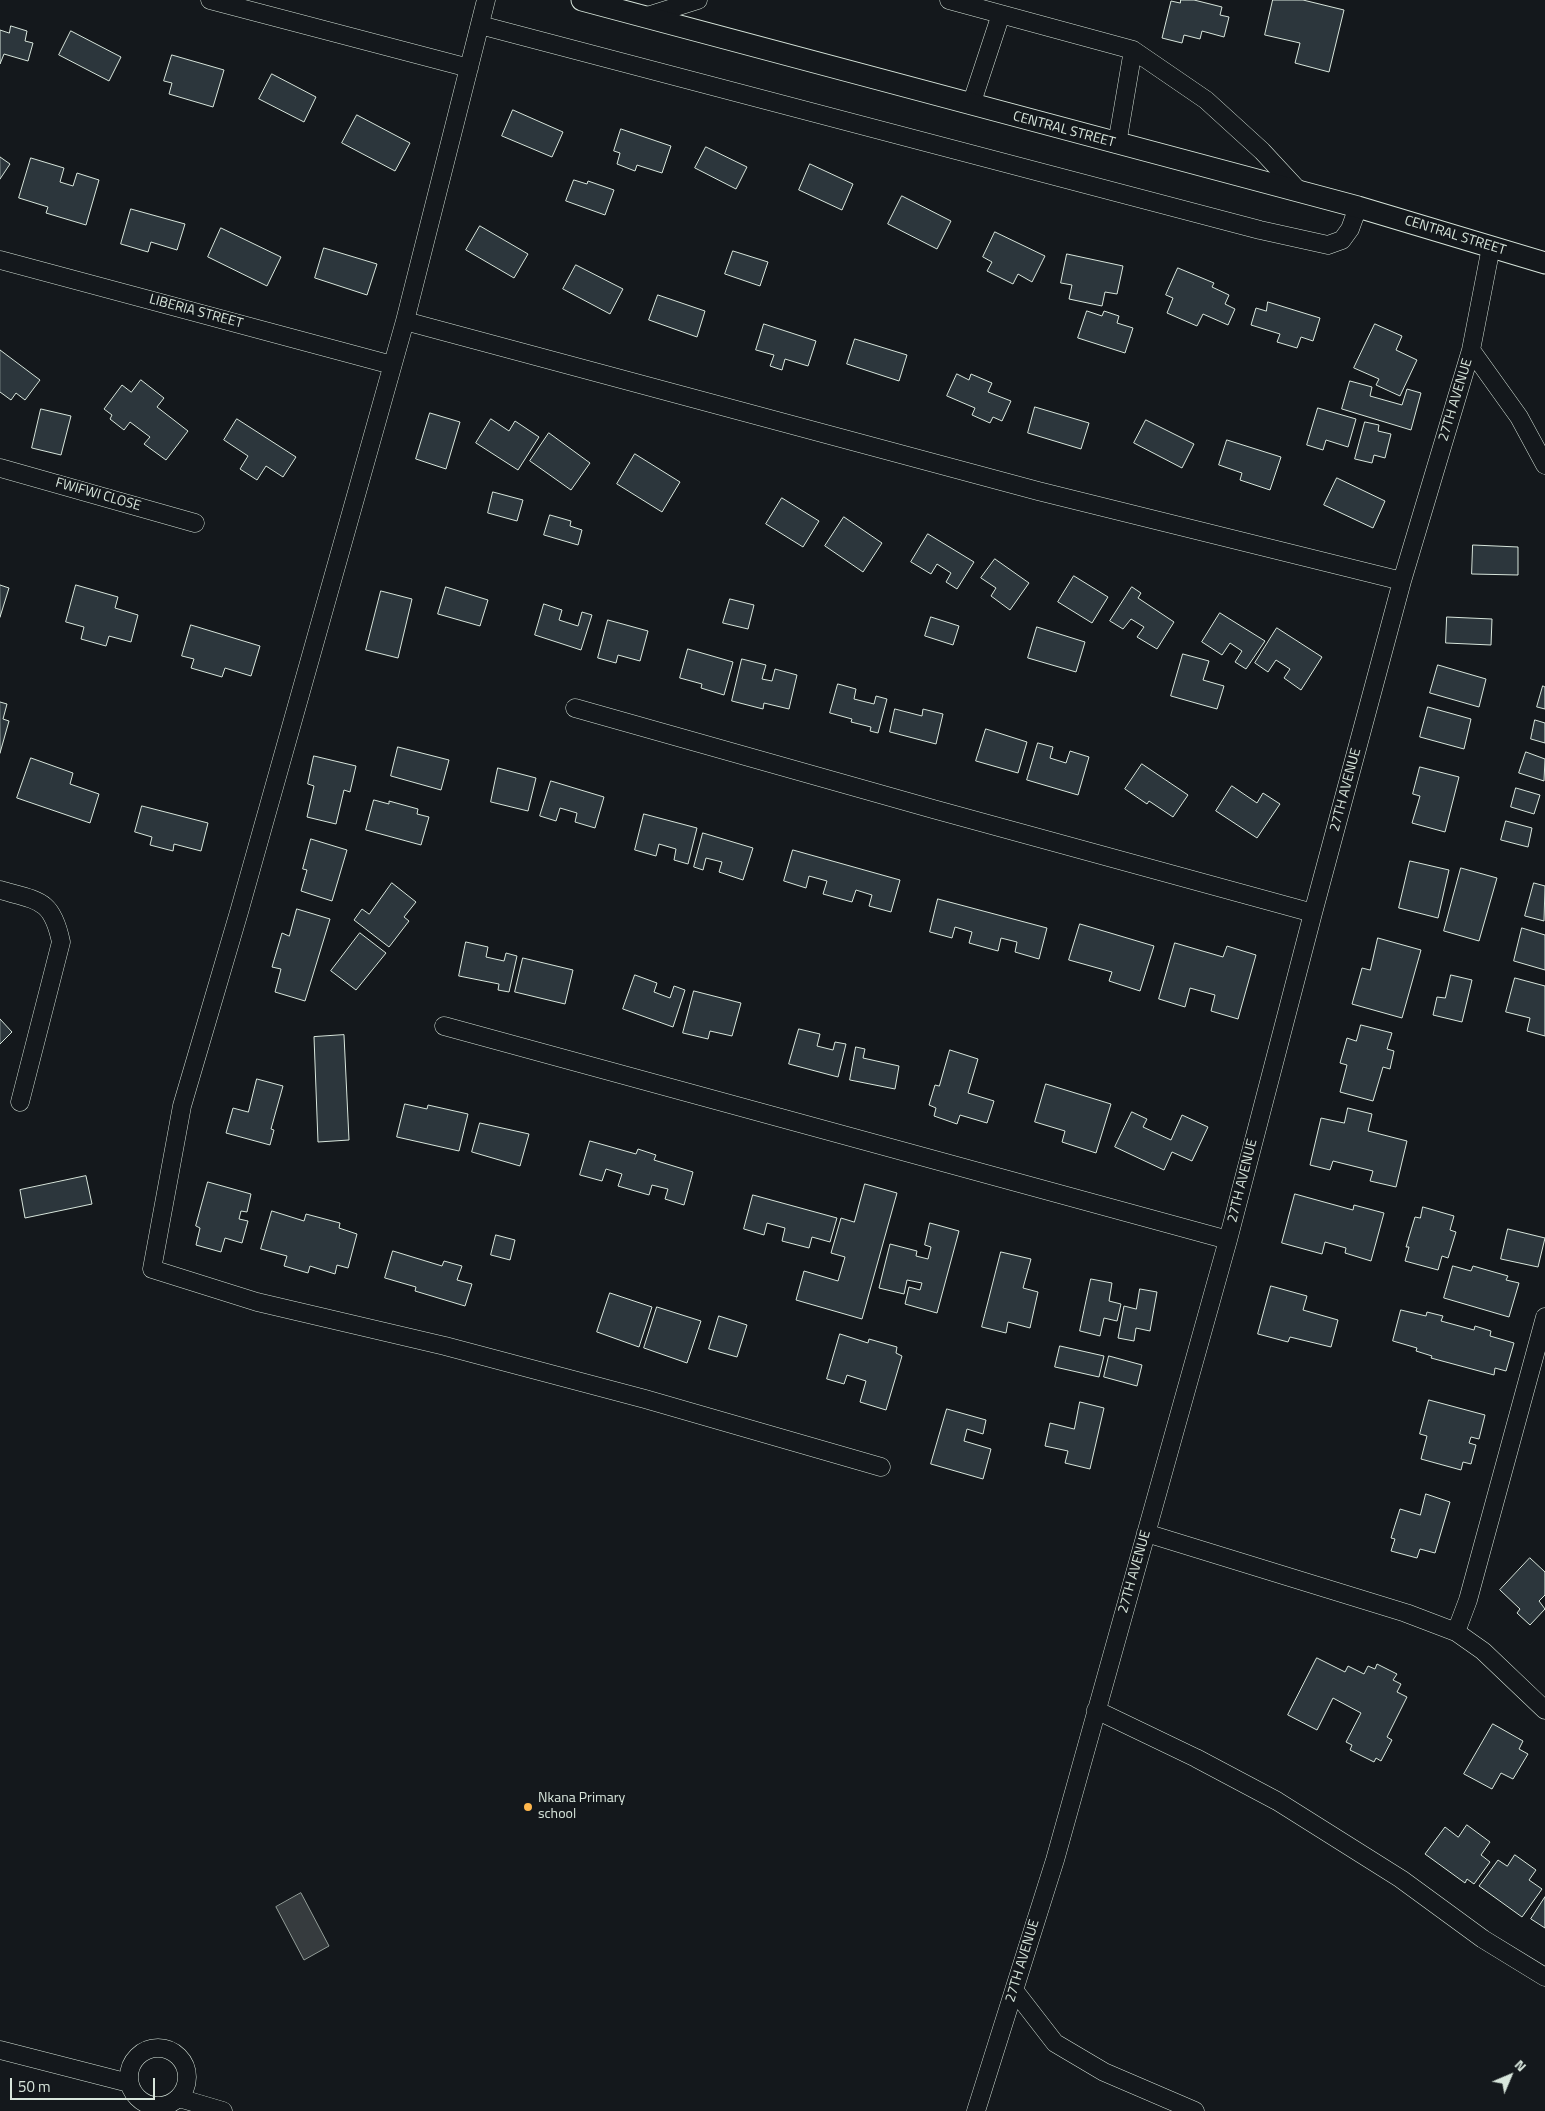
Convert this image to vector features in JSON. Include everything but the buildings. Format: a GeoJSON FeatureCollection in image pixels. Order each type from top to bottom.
{"type":"FeatureCollection","features":[{"type":"Feature","properties":{"kind":"street"},"geometry":{"type":"LineString","coordinates":[[210,0],[469,68]]}},
{"type":"Feature","properties":{"kind":"street"},"geometry":{"type":"LineString","coordinates":[[486,0],[405,322],[242,903],[182,1106],[152,1269],[257,1302],[454,1348],[645,1399],[881,1466]]}},
{"type":"Feature","properties":{"kind":"street","name":"CENTRAL STREET"},"geometry":{"type":"LineString","coordinates":[[582,0],[1358,207],[1545,263]]}},
{"type":"Feature","properties":{"kind":"street"},"geometry":{"type":"LineString","coordinates":[[644,17],[698,0]]}},
{"type":"Feature","properties":{"kind":"street"},"geometry":{"type":"LineString","coordinates":[[949,0],[1133,50],[1206,100],[1262,151],[1300,192]]}},
{"type":"Feature","properties":{"kind":"street"},"geometry":{"type":"LineString","coordinates":[[971,105],[1001,14]]}},
{"type":"Feature","properties":{"kind":"street"},"geometry":{"type":"LineString","coordinates":[[480,25],[1260,230],[1328,245],[1342,240],[1350,229],[1358,207]]}},
{"type":"Feature","properties":{"kind":"street"},"geometry":{"type":"LineString","coordinates":[[1117,144],[1133,50]]}},
{"type":"Feature","properties":{"kind":"street","name":"27TH AVENUE"},"geometry":{"type":"LineString","coordinates":[[976,2111],[1054,1860],[1228,1240],[1312,913],[1402,581],[1471,350],[1491,247]]}},
{"type":"Feature","properties":{"kind":"street","name":"LIBERIA STREET"},"geometry":{"type":"LineString","coordinates":[[0,260],[392,365]]}},
{"type":"Feature","properties":{"kind":"street"},"geometry":{"type":"LineString","coordinates":[[405,322],[1038,491],[1402,581]]}},
{"type":"Feature","properties":{"kind":"street"},"geometry":{"type":"LineString","coordinates":[[1471,350],[1519,418],[1545,465]]}},
{"type":"Feature","properties":{"kind":"street","name":"FWIFWI CLOSE"},"geometry":{"type":"LineString","coordinates":[[0,468],[195,523]]}},
{"type":"Feature","properties":{"kind":"street"},"geometry":{"type":"LineString","coordinates":[[575,708],[933,810],[1312,913]]}},
{"type":"Feature","properties":{"kind":"street"},"geometry":{"type":"LineString","coordinates":[[0,890],[30,898],[46,906],[57,922],[61,942],[20,1102]]}},
{"type":"Feature","properties":{"kind":"street"},"geometry":{"type":"LineString","coordinates":[[444,1026],[1228,1240]]}},
{"type":"Feature","properties":{"kind":"street"},"geometry":{"type":"LineString","coordinates":[[1456,1632],[1468,1600],[1545,1317]]}},
{"type":"Feature","properties":{"kind":"street"},"geometry":{"type":"LineString","coordinates":[[1146,1533],[1406,1613],[1456,1632],[1468,1638],[1483,1651],[1545,1710]]}},
{"type":"Feature","properties":{"kind":"street"},"geometry":{"type":"LineString","coordinates":[[1096,1710],[1196,1758],[1277,1801],[1401,1879],[1483,1939],[1545,1977]]}},
{"type":"Feature","properties":{"kind":"street"},"geometry":{"type":"LineString","coordinates":[[1014,1990],[1055,2043],[1104,2072],[1195,2111]]}},
{"type":"Feature","properties":{"kind":"street"},"geometry":{"type":"LineString","coordinates":[[151,2047],[166,2048],[180,2056],[187,2070],[187,2085],[179,2098],[165,2106],[149,2105],[136,2097],[129,2084],[129,2068],[137,2054],[151,2047]]}},
{"type":"Feature","properties":{"kind":"street"},"geometry":{"type":"LineString","coordinates":[[0,2050],[129,2084]]}},
{"type":"Feature","properties":{"kind":"street"},"geometry":{"type":"LineString","coordinates":[[179,2098],[223,2111]]}},
{"type":"Feature","properties":{"kind":"shaded area"},"geometry":{"type":"Polygon","coordinates":[[[301,1893],[329,1946],[304,1960],[276,1907],[301,1893]]]}},
{"type":"Feature","properties":{"kind":"place","name":"Nkana Primary school"},"geometry":{"type":"Point","coordinates":[528,1807]}}]}
